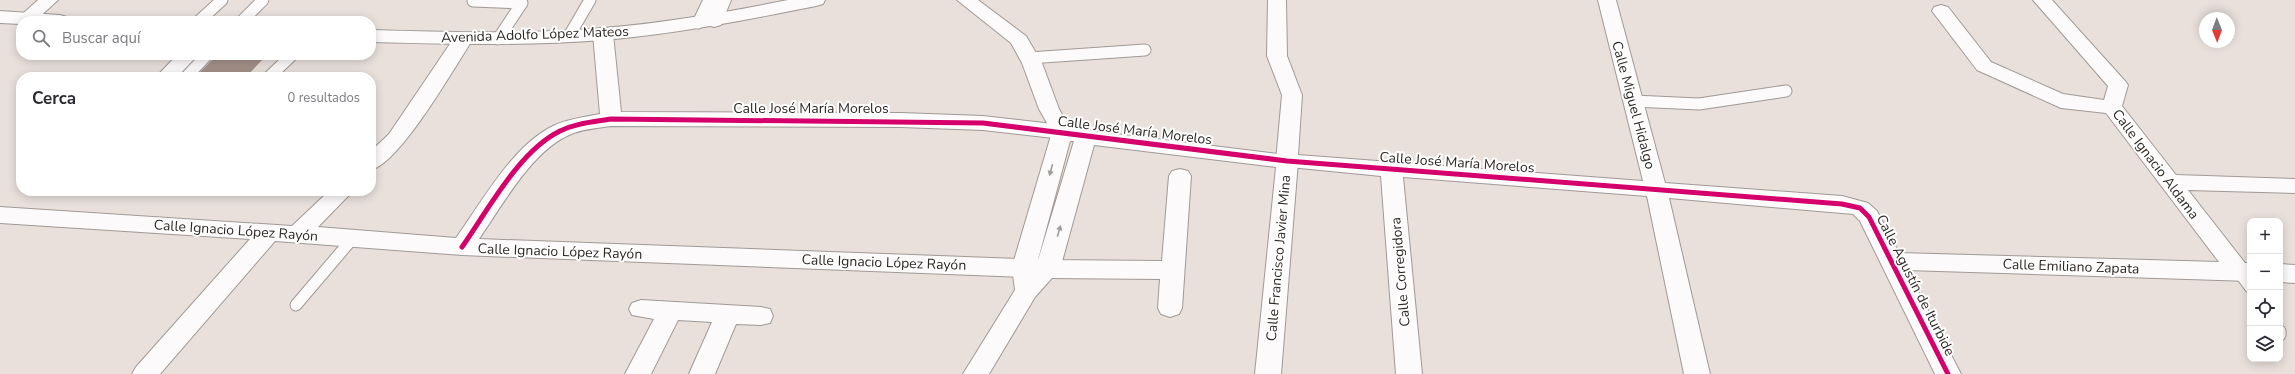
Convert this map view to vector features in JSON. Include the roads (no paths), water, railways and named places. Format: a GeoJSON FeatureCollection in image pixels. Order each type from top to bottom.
{"type":"FeatureCollection","features":[{"type":"Feature","properties":{"kind":"street"},"geometry":{"type":"LineString","coordinates":[[30,16],[49,0]]}},
{"type":"Feature","properties":{"kind":"street"},"geometry":{"type":"LineString","coordinates":[[706,22],[722,0]]}},
{"type":"Feature","properties":{"kind":"street","name":"Avenida Adolfo López Mateos"},"geometry":{"type":"LineString","coordinates":[[376,36],[498,39],[602,34],[706,22],[816,0]]}},
{"type":"Feature","properties":{"kind":"street"},"geometry":{"type":"LineString","coordinates":[[966,0],[1019,40],[1029,58],[1049,109],[1062,132],[1024,267],[1027,291]]}},
{"type":"Feature","properties":{"kind":"street","name":"Calle Francisco Javier Mina"},"geometry":{"type":"LineString","coordinates":[[1268,374],[1292,95],[1277,56],[1277,0]]}},
{"type":"Feature","properties":{"kind":"street","name":"Calle Miguel Hidalgo"},"geometry":{"type":"LineString","coordinates":[[1606,0],[1656,189],[1697,374]]}},
{"type":"Feature","properties":{"kind":"street","name":"Calle Ignacio Aldama"},"geometry":{"type":"LineString","coordinates":[[2042,0],[2118,85],[2112,107],[2246,277]]}},
{"type":"Feature","properties":{"kind":"street"},"geometry":{"type":"LineString","coordinates":[[1940,11],[1978,60],[1993,71],[2068,103],[2112,107]]}},
{"type":"Feature","properties":{"kind":"street"},"geometry":{"type":"LineString","coordinates":[[0,17],[16,18]]}},
{"type":"Feature","properties":{"kind":"street"},"geometry":{"type":"LineString","coordinates":[[602,34],[611,119]]}},
{"type":"Feature","properties":{"kind":"street"},"geometry":{"type":"LineString","coordinates":[[376,158],[396,139],[463,39]]}},
{"type":"Feature","properties":{"kind":"street"},"geometry":{"type":"LineString","coordinates":[[171,72],[183,60]]}},
{"type":"Feature","properties":{"kind":"street"},"geometry":{"type":"LineString","coordinates":[[976,374],[1027,291],[1048,269],[1086,137],[1049,109]]}},
{"type":"Feature","properties":{"kind":"street","name":"Calle José María Morelos"},"geometry":{"type":"LineString","coordinates":[[462,247],[531,152],[561,131],[583,124],[611,119],[975,123],[1062,132],[1086,137],[1287,161],[1842,204],[1860,208]]}},
{"type":"Feature","properties":{"kind":"street","name":"Calle Corregidora"},"geometry":{"type":"LineString","coordinates":[[1391,170],[1408,374]]}},
{"type":"Feature","properties":{"kind":"street"},"geometry":{"type":"LineString","coordinates":[[1170,308],[1180,176]]}},
{"type":"Feature","properties":{"kind":"street"},"geometry":{"type":"LineString","coordinates":[[2170,182],[2295,186]]}},
{"type":"Feature","properties":{"kind":"street"},"geometry":{"type":"LineString","coordinates":[[297,234],[337,196]]}},
{"type":"Feature","properties":{"kind":"street","name":"Calle Agustín de Iturbide"},"geometry":{"type":"LineString","coordinates":[[1860,208],[1869,217],[1948,374]]}},
{"type":"Feature","properties":{"kind":"street","name":"Calle Ignacio López Rayón"},"geometry":{"type":"LineString","coordinates":[[0,215],[269,232],[462,247],[1048,269],[1173,270]]}},
{"type":"Feature","properties":{"kind":"street"},"geometry":{"type":"LineString","coordinates":[[145,374],[269,232]]}},
{"type":"Feature","properties":{"kind":"street","name":"Calle Emiliano Zapata"},"geometry":{"type":"LineString","coordinates":[[1891,261],[2246,277]]}},
{"type":"Feature","properties":{"kind":"street"},"geometry":{"type":"LineString","coordinates":[[2283,273],[2295,274]]}},
{"type":"Feature","properties":{"kind":"street"},"geometry":{"type":"LineString","coordinates":[[641,309],[761,316]]}},
{"type":"Feature","properties":{"kind":"street"},"geometry":{"type":"LineString","coordinates":[[638,374],[671,310]]}},
{"type":"Feature","properties":{"kind":"street"},"geometry":{"type":"LineString","coordinates":[[702,374],[728,314]]}},
{"type":"Feature","properties":{"kind":"lane"},"geometry":{"type":"LineString","coordinates":[[204,16],[222,0]]}},
{"type":"Feature","properties":{"kind":"lane"},"geometry":{"type":"LineString","coordinates":[[247,16],[263,0]]}},
{"type":"Feature","properties":{"kind":"lane"},"geometry":{"type":"LineString","coordinates":[[569,36],[590,0]]}},
{"type":"Feature","properties":{"kind":"lane"},"geometry":{"type":"LineString","coordinates":[[706,22],[709,0]]}},
{"type":"Feature","properties":{"kind":"lane"},"geometry":{"type":"LineString","coordinates":[[473,1],[522,3],[513,19],[498,39]]}},
{"type":"Feature","properties":{"kind":"lane"},"geometry":{"type":"LineString","coordinates":[[1029,58],[1145,50]]}},
{"type":"Feature","properties":{"kind":"lane"},"geometry":{"type":"LineString","coordinates":[[191,72],[202,60]]}},
{"type":"Feature","properties":{"kind":"lane"},"geometry":{"type":"LineString","coordinates":[[274,72],[287,60]]}},
{"type":"Feature","properties":{"kind":"lane"},"geometry":{"type":"LineString","coordinates":[[1633,101],[1699,104],[1786,91]]}},
{"type":"Feature","properties":{"kind":"lane"},"geometry":{"type":"LineString","coordinates":[[296,305],[353,238]]}}]}
